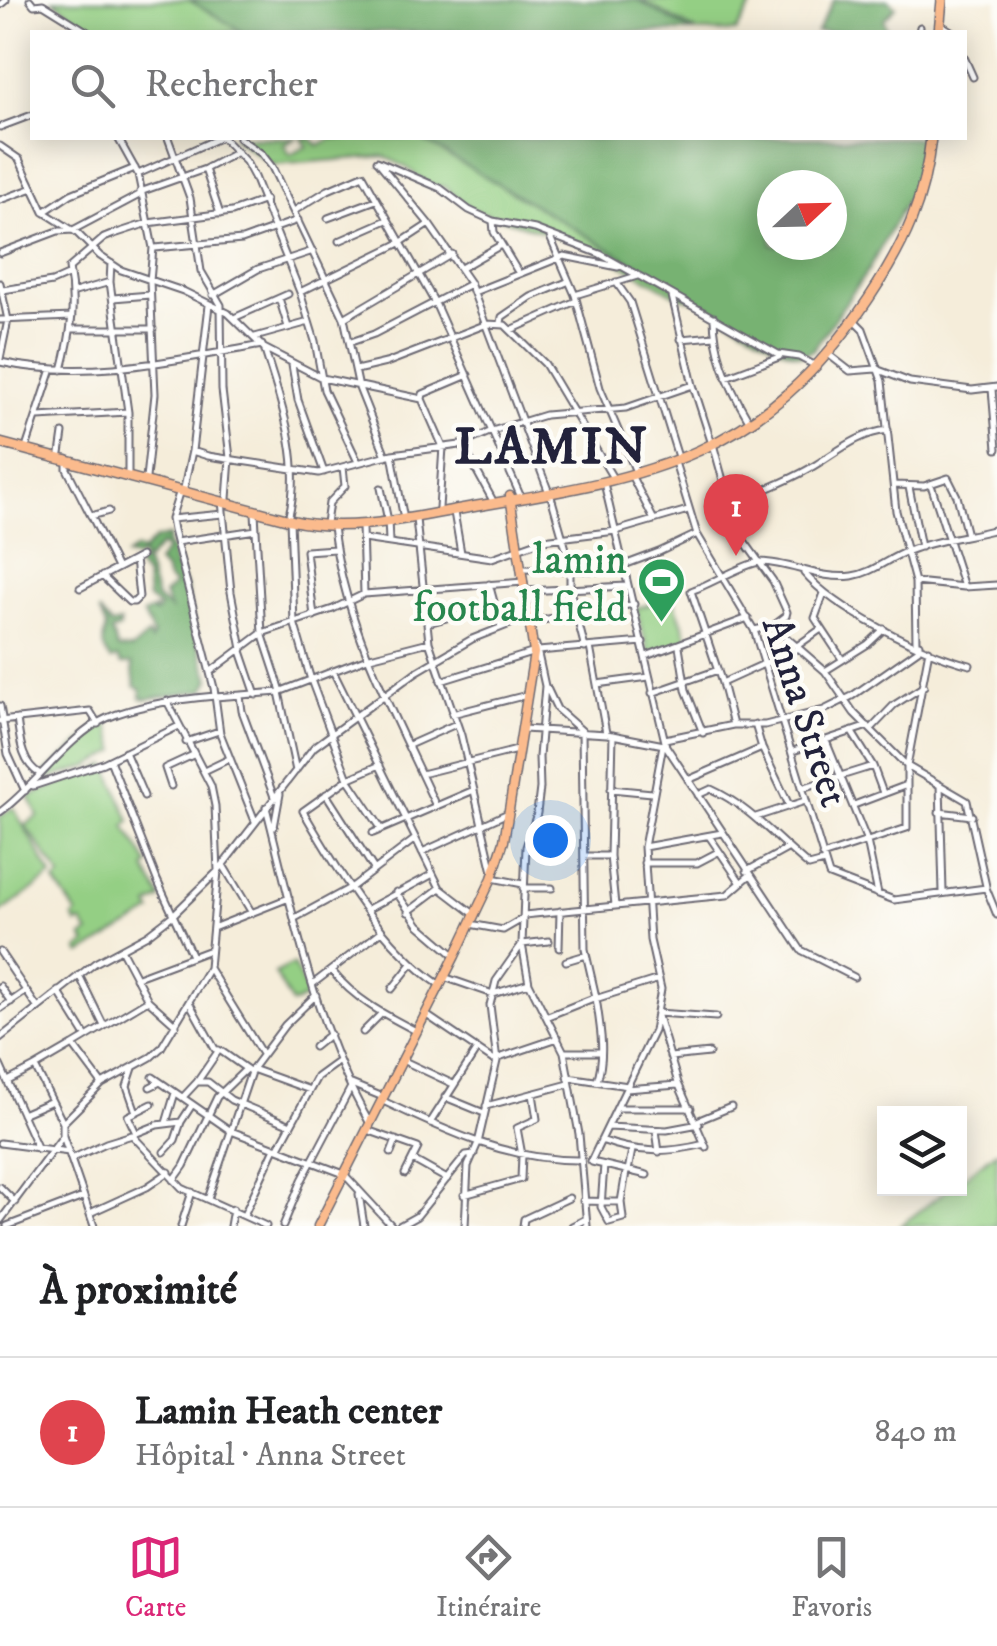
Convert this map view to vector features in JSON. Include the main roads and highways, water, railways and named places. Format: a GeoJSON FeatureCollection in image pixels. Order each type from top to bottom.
{"type":"FeatureCollection","features":[{"type":"Feature","properties":{"kind":"highway"},"geometry":{"type":"LineString","coordinates":[[944,0],[944,30]]}},
{"type":"Feature","properties":{"kind":"highway"},"geometry":{"type":"LineString","coordinates":[[0,440],[255,511],[330,524],[362,524],[634,474],[712,443],[765,412],[828,354],[908,233],[921,199],[929,140]]}},
{"type":"Feature","properties":{"kind":"highway"},"geometry":{"type":"LineString","coordinates":[[712,443],[815,366],[894,250],[913,212],[926,164]]}},
{"type":"Feature","properties":{"kind":"highway"},"geometry":{"type":"LineString","coordinates":[[0,440],[182,489]]}},
{"type":"Feature","properties":{"kind":"highway"},"geometry":{"type":"LineString","coordinates":[[330,524],[416,516],[513,497]]}},
{"type":"Feature","properties":{"kind":"highway"},"geometry":{"type":"LineString","coordinates":[[220,501],[289,518]]}},
{"type":"Feature","properties":{"kind":"main road"},"geometry":{"type":"LineString","coordinates":[[318,1226],[493,876],[510,812],[536,652],[513,497]]}},
{"type":"Feature","properties":{"kind":"place","name":"Lamin Heath center"},"geometry":{"type":"Point","coordinates":[736,556]}},
{"type":"Feature","properties":{"kind":"place","name":"lamin football field"},"geometry":{"type":"Point","coordinates":[662,624]}},
{"type":"Feature","properties":{"kind":"district","name":"LAMIN"},"geometry":{"type":"Point","coordinates":[552,445]}}]}
